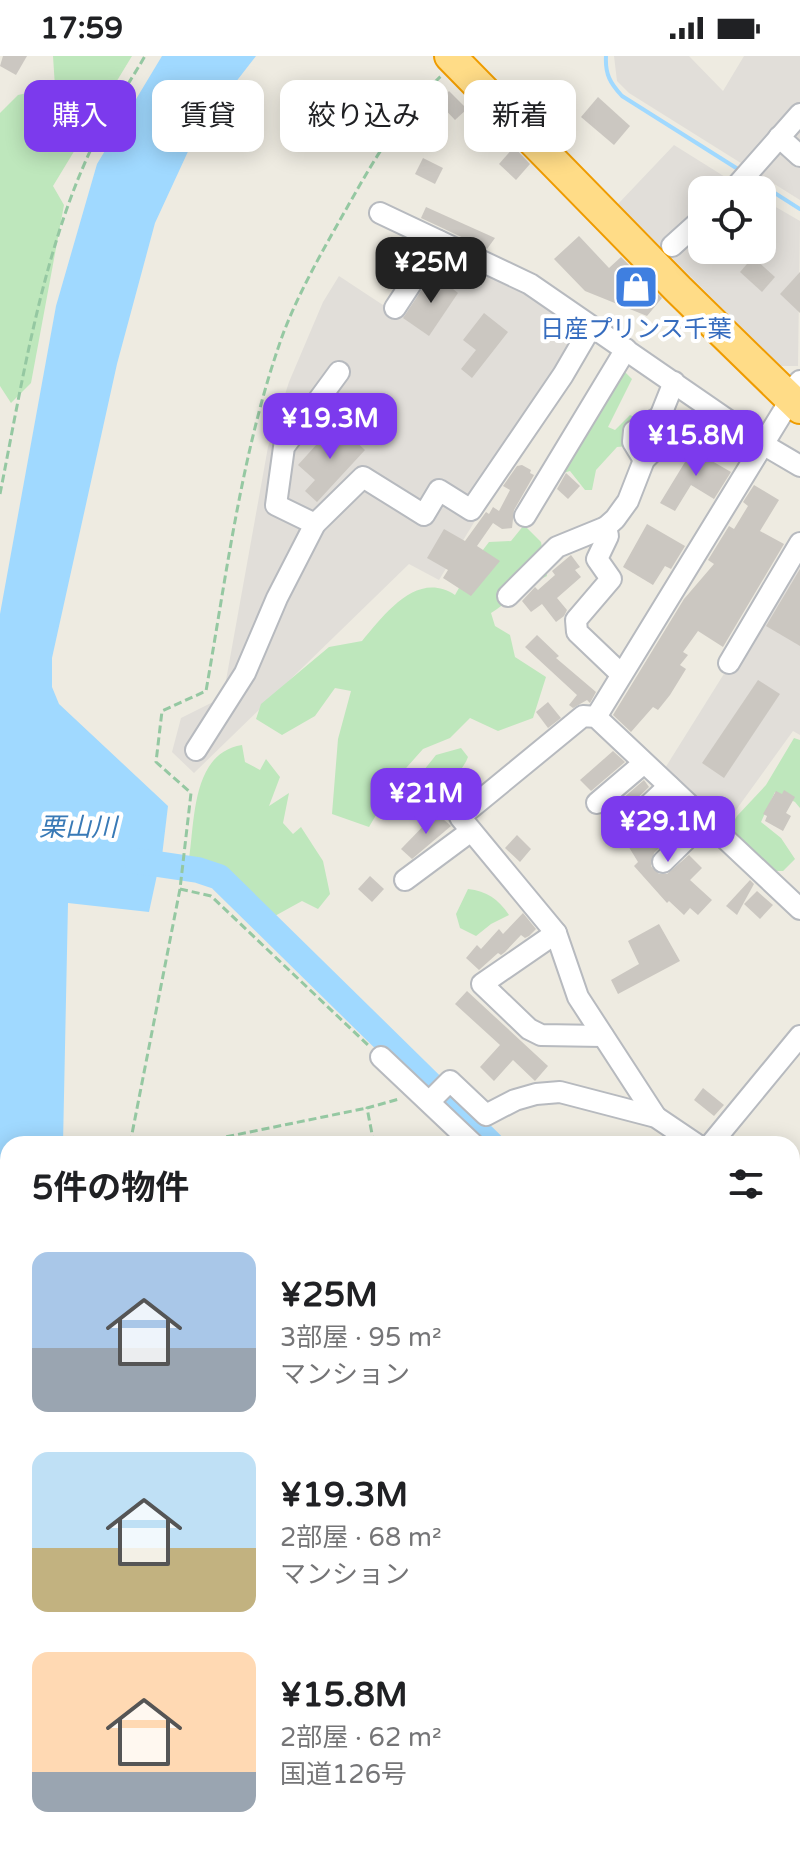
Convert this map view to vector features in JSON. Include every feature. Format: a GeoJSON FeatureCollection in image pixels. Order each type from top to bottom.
{"type":"FeatureCollection","features":[{"type":"Feature","properties":{"kind":"highway"},"geometry":{"type":"LineString","coordinates":[[453,59],[795,395]]}},
{"type":"Feature","properties":{"kind":"street"},"geometry":{"type":"LineString","coordinates":[[745,176],[800,114]]}},
{"type":"Feature","properties":{"kind":"street"},"geometry":{"type":"LineString","coordinates":[[779,137],[800,156]]}},
{"type":"Feature","properties":{"kind":"street"},"geometry":{"type":"LineString","coordinates":[[380,213],[530,284],[761,443],[800,466]]}},
{"type":"Feature","properties":{"kind":"street"},"geometry":{"type":"LineString","coordinates":[[672,246],[688,232]]}},
{"type":"Feature","properties":{"kind":"street"},"geometry":{"type":"LineString","coordinates":[[395,308],[439,241]]}},
{"type":"Feature","properties":{"kind":"street"},"geometry":{"type":"LineString","coordinates":[[196,750],[245,673],[277,598],[315,524],[363,477],[424,515],[439,490],[471,510],[563,375],[591,327]]}},
{"type":"Feature","properties":{"kind":"street"},"geometry":{"type":"LineString","coordinates":[[525,516],[626,349]]}},
{"type":"Feature","properties":{"kind":"street"},"geometry":{"type":"LineString","coordinates":[[315,524],[276,505],[284,447],[339,372]]}},
{"type":"Feature","properties":{"kind":"street"},"geometry":{"type":"LineString","coordinates":[[508,596],[557,547],[606,527],[628,501],[644,460],[653,451],[660,417],[674,382]]}},
{"type":"Feature","properties":{"kind":"street"},"geometry":{"type":"LineString","coordinates":[[596,717],[761,443],[795,395]]}},
{"type":"Feature","properties":{"kind":"street"},"geometry":{"type":"LineString","coordinates":[[597,559],[608,536],[606,527]]}},
{"type":"Feature","properties":{"kind":"street"},"geometry":{"type":"LineString","coordinates":[[577,537],[611,579],[576,620],[577,632],[621,674]]}},
{"type":"Feature","properties":{"kind":"street"},"geometry":{"type":"LineString","coordinates":[[729,663],[800,543]]}},
{"type":"Feature","properties":{"kind":"street"},"geometry":{"type":"LineString","coordinates":[[656,1117],[578,997],[556,933],[460,817],[583,716],[596,717],[800,909]]}},
{"type":"Feature","properties":{"kind":"street"},"geometry":{"type":"LineString","coordinates":[[597,803],[644,763]]}},
{"type":"Feature","properties":{"kind":"street"},"geometry":{"type":"LineString","coordinates":[[616,836],[669,786]]}},
{"type":"Feature","properties":{"kind":"street"},"geometry":{"type":"LineString","coordinates":[[663,862],[705,821]]}},
{"type":"Feature","properties":{"kind":"street"},"geometry":{"type":"LineString","coordinates":[[405,880],[471,831]]}},
{"type":"Feature","properties":{"kind":"street"},"geometry":{"type":"LineString","coordinates":[[556,933],[482,984],[529,1029],[541,1035],[603,1036]]}},
{"type":"Feature","properties":{"kind":"street"},"geometry":{"type":"LineString","coordinates":[[718,1136],[800,1036]]}},
{"type":"Feature","properties":{"kind":"street"},"geometry":{"type":"LineString","coordinates":[[381,1057],[465,1136]]}},
{"type":"Feature","properties":{"kind":"street"},"geometry":{"type":"LineString","coordinates":[[426,1097],[450,1081],[486,1115],[515,1100],[560,1092],[656,1117],[684,1136]]}},
{"type":"Feature","properties":{"kind":"path"},"geometry":{"type":"LineString","coordinates":[[0,494],[25,368],[58,235],[98,136],[145,56]]}},
{"type":"Feature","properties":{"kind":"path"},"geometry":{"type":"LineString","coordinates":[[132,1136],[180,889],[191,793],[156,762],[162,711],[206,691],[245,471],[284,333],[322,252],[387,136],[453,59]]}},
{"type":"Feature","properties":{"kind":"path"},"geometry":{"type":"LineString","coordinates":[[180,889],[211,896],[381,1057]]}},
{"type":"Feature","properties":{"kind":"path"},"geometry":{"type":"LineString","coordinates":[[230,1136],[426,1097]]}},
{"type":"Feature","properties":{"kind":"path"},"geometry":{"type":"LineString","coordinates":[[367,1108],[372,1136]]}},
{"type":"Feature","properties":{"kind":"shaded area"},"geometry":{"type":"Polygon","coordinates":[[[614,56],[689,56],[723,91],[744,56],[800,56],[800,200],[776,185],[776,176],[762,176],[629,93],[617,81],[614,56]]]}},
{"type":"Feature","properties":{"kind":"shaded area"},"geometry":{"type":"Polygon","coordinates":[[[674,145],[724,176],[688,176],[688,264],[776,264],[776,207],[800,221],[798,366],[780,366],[618,204],[674,145]]]}},
{"type":"Feature","properties":{"kind":"shaded area"},"geometry":{"type":"Polygon","coordinates":[[[433,241],[526,287],[583,327],[498,483],[439,580],[409,564],[194,773],[172,752],[181,718],[223,697],[268,447],[289,382],[323,302],[339,276],[389,309],[433,241]]]}},
{"type":"Feature","properties":{"kind":"shaded area"},"geometry":{"type":"Polygon","coordinates":[[[800,552],[800,735],[793,731],[723,828],[662,773],[800,552]]]}},
{"type":"Feature","properties":{"kind":"green space"},"geometry":{"type":"Polygon","coordinates":[[[53,56],[132,56],[117,80],[55,80],[53,56]]]}},
{"type":"Feature","properties":{"kind":"green space"},"geometry":{"type":"Polygon","coordinates":[[[24,94],[24,152],[74,152],[53,186],[64,205],[31,383],[11,403],[0,386],[0,113],[18,95],[24,94]]]}},
{"type":"Feature","properties":{"kind":"green space"},"geometry":{"type":"Polygon","coordinates":[[[621,368],[632,379],[608,427],[615,430],[630,415],[639,419],[629,446],[617,447],[596,470],[592,490],[585,490],[570,471],[557,475],[621,368]]]}},
{"type":"Feature","properties":{"kind":"green space"},"geometry":{"type":"Polygon","coordinates":[[[524,525],[541,542],[547,576],[491,613],[495,626],[510,635],[515,657],[546,677],[533,718],[498,731],[470,718],[450,738],[423,749],[399,776],[369,827],[332,814],[338,739],[351,691],[335,688],[315,716],[282,735],[256,719],[261,704],[329,647],[362,641],[392,608],[415,591],[441,589],[455,595],[489,542],[511,541],[524,525]]]}},
{"type":"Feature","properties":{"kind":"green space"},"geometry":{"type":"Polygon","coordinates":[[[794,738],[800,740],[800,808],[775,792],[761,822],[781,838],[795,859],[783,871],[767,871],[718,845],[737,816],[766,785],[794,738]]]}},
{"type":"Feature","properties":{"kind":"green space"},"geometry":{"type":"Polygon","coordinates":[[[242,745],[245,762],[260,770],[266,759],[280,777],[269,806],[289,793],[283,823],[293,834],[301,827],[323,861],[330,894],[318,909],[302,901],[273,917],[227,877],[189,859],[195,807],[205,774],[213,761],[226,751],[242,745]]]}},
{"type":"Feature","properties":{"kind":"green space"},"geometry":{"type":"Polygon","coordinates":[[[461,748],[468,757],[456,775],[436,790],[422,793],[420,775],[436,755],[461,748]]]}},
{"type":"Feature","properties":{"kind":"green space"},"geometry":{"type":"Polygon","coordinates":[[[468,889],[492,897],[509,915],[476,936],[460,928],[456,914],[468,889]]]}},
{"type":"Feature","properties":{"kind":"water","name":"栗山川"},"geometry":{"type":"Polygon","coordinates":[[[162,56],[256,56],[237,80],[152,80],[152,152],[188,152],[155,223],[117,364],[52,658],[52,687],[59,704],[168,806],[162,856],[172,859],[169,873],[157,875],[149,912],[68,903],[63,1136],[0,1136],[0,614],[56,306],[97,164],[104,152],[136,152],[136,99],[162,56]]]}},
{"type":"Feature","properties":{"kind":"building"},"geometry":{"type":"Polygon","coordinates":[[[3,56],[27,56],[16,75],[0,66],[3,56]]]}},
{"type":"Feature","properties":{"kind":"building"},"geometry":{"type":"Polygon","coordinates":[[[448,92],[464,106],[464,112],[455,120],[448,113],[448,92]]]}},
{"type":"Feature","properties":{"kind":"building"},"geometry":{"type":"Polygon","coordinates":[[[598,97],[630,126],[614,145],[581,117],[598,97]]]}},
{"type":"Feature","properties":{"kind":"building"},"geometry":{"type":"Polygon","coordinates":[[[510,152],[519,152],[530,164],[516,180],[499,164],[510,152]]]}},
{"type":"Feature","properties":{"kind":"building"},"geometry":{"type":"Polygon","coordinates":[[[423,158],[443,168],[435,184],[415,174],[423,158]]]}},
{"type":"Feature","properties":{"kind":"building"},"geometry":{"type":"Polygon","coordinates":[[[426,207],[495,238],[487,249],[421,218],[426,207]]]}},
{"type":"Feature","properties":{"kind":"building"},"geometry":{"type":"Polygon","coordinates":[[[579,236],[609,268],[621,257],[662,298],[647,316],[585,291],[554,259],[579,236]]]}},
{"type":"Feature","properties":{"kind":"building"},"geometry":{"type":"Polygon","coordinates":[[[444,258],[473,271],[466,282],[436,270],[444,258]]]}},
{"type":"Feature","properties":{"kind":"building"},"geometry":{"type":"Polygon","coordinates":[[[747,264],[761,264],[775,277],[762,292],[740,272],[747,264]]]}},
{"type":"Feature","properties":{"kind":"building"},"geometry":{"type":"Polygon","coordinates":[[[800,272],[800,313],[780,294],[800,272]]]}},
{"type":"Feature","properties":{"kind":"building"},"geometry":{"type":"Polygon","coordinates":[[[433,273],[458,293],[429,336],[403,318],[433,273]]]}},
{"type":"Feature","properties":{"kind":"building"},"geometry":{"type":"Polygon","coordinates":[[[484,313],[508,332],[472,378],[461,369],[476,350],[463,340],[484,313]]]}},
{"type":"Feature","properties":{"kind":"building"},"geometry":{"type":"Polygon","coordinates":[[[336,423],[365,450],[317,502],[305,491],[315,480],[298,465],[336,423]]]}},
{"type":"Feature","properties":{"kind":"building"},"geometry":{"type":"Polygon","coordinates":[[[696,444],[715,456],[712,461],[731,472],[714,499],[691,485],[675,511],[660,503],[696,444]]]}},
{"type":"Feature","properties":{"kind":"building"},"geometry":{"type":"Polygon","coordinates":[[[522,465],[534,475],[514,510],[512,528],[502,529],[493,523],[477,546],[500,561],[471,596],[443,578],[448,570],[427,558],[444,529],[465,541],[486,512],[489,514],[493,507],[499,511],[510,490],[503,486],[517,466],[522,465]]]}},
{"type":"Feature","properties":{"kind":"building"},"geometry":{"type":"Polygon","coordinates":[[[566,473],[580,486],[568,499],[557,489],[566,473]]]}},
{"type":"Feature","properties":{"kind":"building"},"geometry":{"type":"Polygon","coordinates":[[[754,485],[779,500],[760,531],[784,544],[723,647],[698,631],[683,652],[688,655],[680,665],[686,669],[670,695],[658,710],[653,707],[631,732],[613,715],[684,599],[714,564],[708,560],[729,526],[734,529],[748,506],[743,502],[754,485]]]}},
{"type":"Feature","properties":{"kind":"building"},"geometry":{"type":"Polygon","coordinates":[[[647,524],[685,546],[671,569],[665,566],[653,585],[623,567],[647,524]]]}},
{"type":"Feature","properties":{"kind":"building"},"geometry":{"type":"Polygon","coordinates":[[[571,555],[580,567],[575,570],[581,577],[557,598],[567,610],[564,616],[556,622],[542,604],[531,612],[522,601],[535,587],[538,590],[555,575],[552,571],[571,555]]]}},
{"type":"Feature","properties":{"kind":"building"},"geometry":{"type":"Polygon","coordinates":[[[800,569],[800,646],[766,626],[800,569]]]}},
{"type":"Feature","properties":{"kind":"building"},"geometry":{"type":"Polygon","coordinates":[[[537,635],[559,656],[556,658],[596,692],[590,703],[587,700],[573,708],[569,705],[577,695],[525,647],[537,635]]]}},
{"type":"Feature","properties":{"kind":"building"},"geometry":{"type":"Polygon","coordinates":[[[758,680],[780,694],[724,778],[702,763],[758,680]]]}},
{"type":"Feature","properties":{"kind":"building"},"geometry":{"type":"Polygon","coordinates":[[[548,702],[561,718],[548,728],[536,712],[548,702]]]}},
{"type":"Feature","properties":{"kind":"building"},"geometry":{"type":"Polygon","coordinates":[[[613,751],[625,762],[591,791],[580,780],[613,751]]]}},
{"type":"Feature","properties":{"kind":"building"},"geometry":{"type":"Polygon","coordinates":[[[644,780],[649,787],[613,821],[606,813],[644,780]]]}},
{"type":"Feature","properties":{"kind":"building"},"geometry":{"type":"Polygon","coordinates":[[[784,790],[795,797],[786,813],[791,816],[783,831],[765,821],[767,816],[763,814],[776,791],[782,794],[784,790]]]}},
{"type":"Feature","properties":{"kind":"building"},"geometry":{"type":"Polygon","coordinates":[[[669,804],[685,822],[654,853],[651,866],[659,874],[667,874],[689,855],[702,868],[690,880],[712,900],[698,915],[690,908],[684,915],[669,901],[667,903],[634,866],[638,862],[627,844],[669,804]]]}},
{"type":"Feature","properties":{"kind":"building"},"geometry":{"type":"Polygon","coordinates":[[[436,813],[451,826],[412,859],[401,849],[436,813]]]}},
{"type":"Feature","properties":{"kind":"building"},"geometry":{"type":"Polygon","coordinates":[[[517,835],[531,849],[520,862],[505,848],[517,835]]]}},
{"type":"Feature","properties":{"kind":"building"},"geometry":{"type":"Polygon","coordinates":[[[370,876],[384,889],[372,902],[358,889],[370,876]]]}},
{"type":"Feature","properties":{"kind":"building"},"geometry":{"type":"Polygon","coordinates":[[[750,880],[754,884],[737,915],[726,906],[750,880]]]}},
{"type":"Feature","properties":{"kind":"building"},"geometry":{"type":"Polygon","coordinates":[[[757,891],[773,905],[760,919],[744,904],[757,891]]]}},
{"type":"Feature","properties":{"kind":"building"},"geometry":{"type":"Polygon","coordinates":[[[523,913],[536,929],[529,936],[525,938],[521,935],[505,952],[501,955],[498,953],[479,970],[466,958],[477,945],[481,949],[499,929],[503,934],[523,913]]]}},
{"type":"Feature","properties":{"kind":"building"},"geometry":{"type":"Polygon","coordinates":[[[659,924],[680,961],[618,994],[611,980],[639,964],[628,941],[659,924]]]}},
{"type":"Feature","properties":{"kind":"building"},"geometry":{"type":"Polygon","coordinates":[[[467,991],[548,1066],[535,1081],[513,1060],[494,1081],[480,1067],[500,1045],[455,1004],[467,991]]]}},
{"type":"Feature","properties":{"kind":"building"},"geometry":{"type":"Polygon","coordinates":[[[703,1088],[724,1105],[714,1116],[694,1100],[703,1088]]]}},
{"type":"Feature","properties":{"kind":"waterway"},"geometry":{"type":"LineString","coordinates":[[606,56],[609,78],[622,96],[741,171]]}},
{"type":"Feature","properties":{"kind":"waterway"},"geometry":{"type":"LineString","coordinates":[[776,194],[800,209]]}},
{"type":"Feature","properties":{"kind":"waterway"},"geometry":{"type":"LineString","coordinates":[[137,861],[198,870],[219,877],[483,1136]]}},
{"type":"Feature","properties":{"kind":"place","name":"日産プリンス千葉"},"geometry":{"type":"Point","coordinates":[636,287]}}]}
